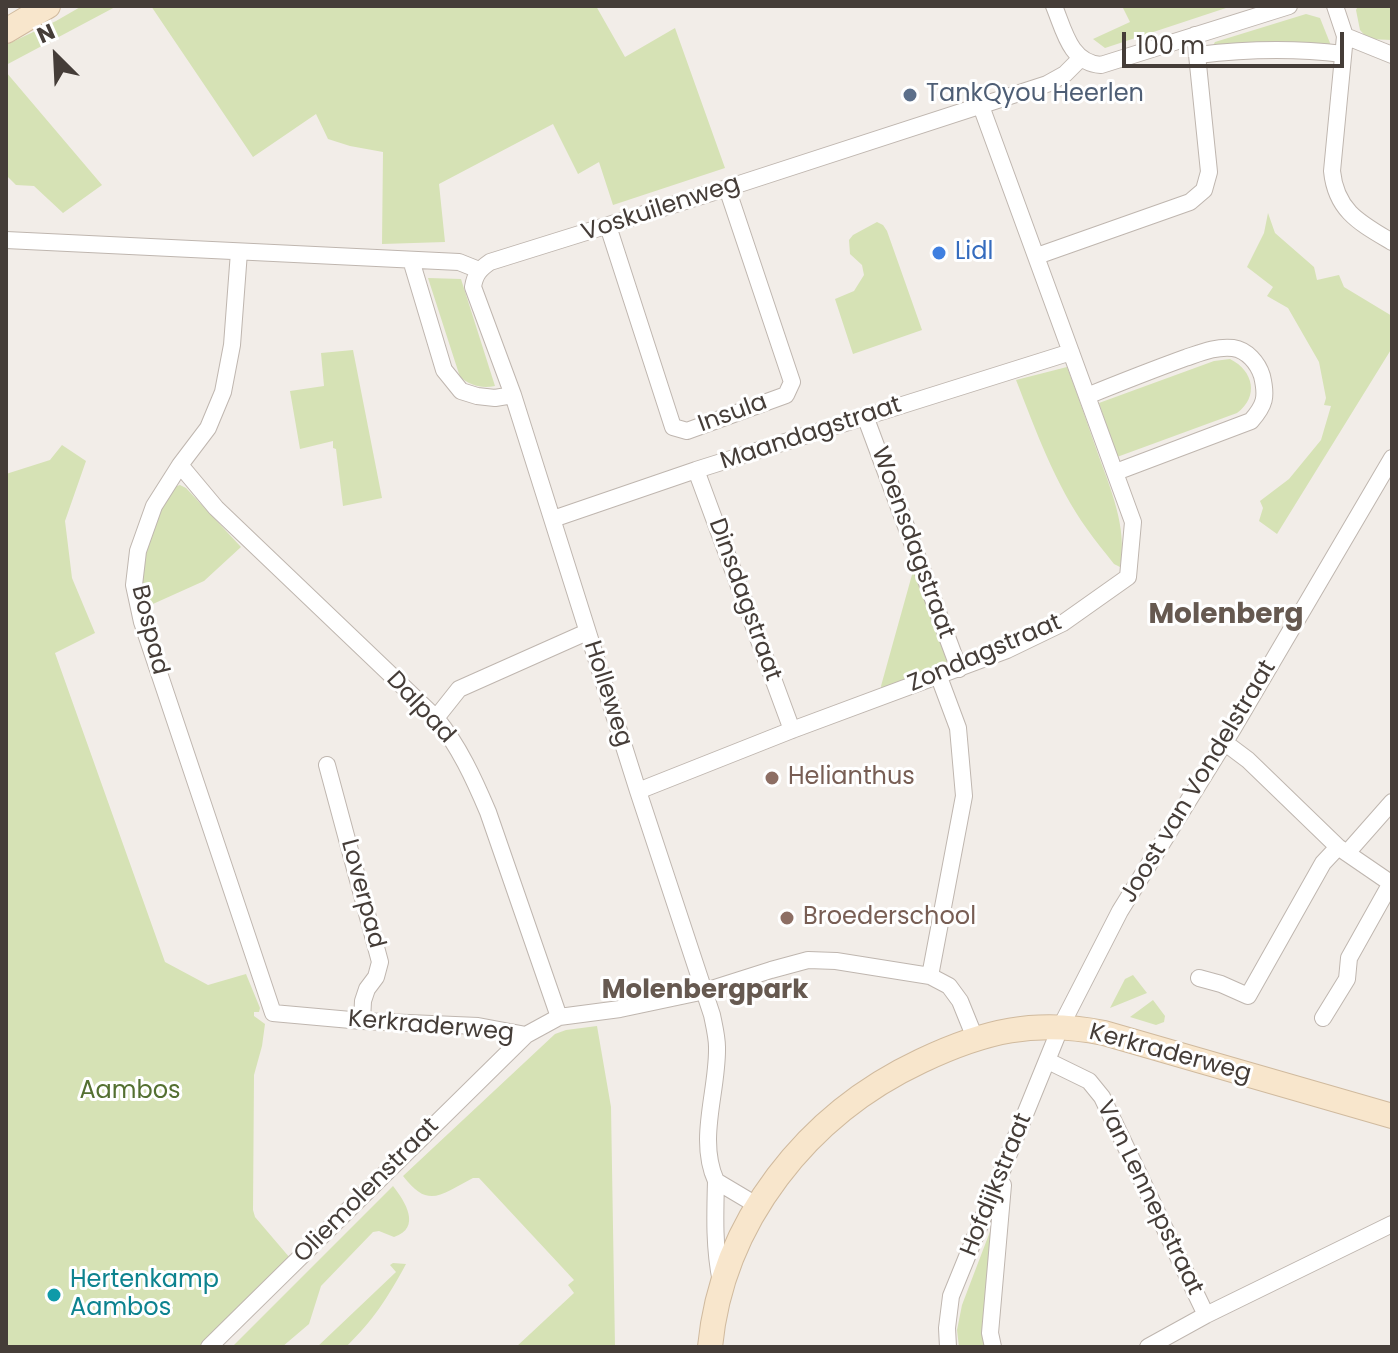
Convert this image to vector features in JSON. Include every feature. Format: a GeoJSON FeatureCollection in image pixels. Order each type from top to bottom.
{"type":"FeatureCollection","features":[{"type":"Feature","properties":{"kind":"street"},"geometry":{"type":"LineString","coordinates":[[6,31],[48,6]]}},
{"type":"Feature","properties":{"kind":"street"},"geometry":{"type":"LineString","coordinates":[[1054,6],[1071,47],[1091,64],[1107,65],[1289,6]]}},
{"type":"Feature","properties":{"kind":"street"},"geometry":{"type":"LineString","coordinates":[[1335,6],[1345,36],[1333,186],[1340,202],[1358,222],[1392,242]]}},
{"type":"Feature","properties":{"kind":"street"},"geometry":{"type":"LineString","coordinates":[[1037,256],[1190,202],[1204,190],[1209,172],[1195,35]]}},
{"type":"Feature","properties":{"kind":"street"},"geometry":{"type":"LineString","coordinates":[[1345,36],[1392,55]]}},
{"type":"Feature","properties":{"kind":"street"},"geometry":{"type":"LineString","coordinates":[[1198,55],[1281,49],[1343,54]]}},
{"type":"Feature","properties":{"kind":"street","name":"Voskuilenweg"},"geometry":{"type":"LineString","coordinates":[[479,270],[490,262],[1054,82],[1081,58]]}},
{"type":"Feature","properties":{"kind":"street","name":"Zondagstraat"},"geometry":{"type":"LineString","coordinates":[[638,791],[1007,650],[1063,623],[1128,577],[1133,522],[981,106]]}},
{"type":"Feature","properties":{"kind":"street","name":"Insula"},"geometry":{"type":"LineString","coordinates":[[608,226],[673,427],[687,431],[786,395],[792,382],[727,188]]}},
{"type":"Feature","properties":{"kind":"street"},"geometry":{"type":"LineString","coordinates":[[6,240],[459,262],[479,270]]}},
{"type":"Feature","properties":{"kind":"street","name":"Bospad"},"geometry":{"type":"LineString","coordinates":[[239,252],[232,345],[223,392],[208,428],[154,506],[138,551],[134,585],[142,622],[273,1013]]}},
{"type":"Feature","properties":{"kind":"street"},"geometry":{"type":"LineString","coordinates":[[411,260],[444,370],[461,391],[495,398],[513,395]]}},
{"type":"Feature","properties":{"kind":"street","name":"Holleweg"},"geometry":{"type":"LineString","coordinates":[[479,270],[473,287],[513,395],[712,1015],[717,1047],[708,1146],[716,1181],[714,1224],[722,1287]]}},
{"type":"Feature","properties":{"kind":"street"},"geometry":{"type":"LineString","coordinates":[[1087,396],[1214,348],[1235,348],[1254,360],[1261,371],[1266,393],[1261,409],[1251,421],[1116,472]]}},
{"type":"Feature","properties":{"kind":"street","name":"Maandagstraat"},"geometry":{"type":"LineString","coordinates":[[553,519],[696,470],[1071,352]]}},
{"type":"Feature","properties":{"kind":"street","name":"Woensdagstraat"},"geometry":{"type":"LineString","coordinates":[[865,416],[959,669]]}},
{"type":"Feature","properties":{"kind":"street","name":"Joost van Vondelstraat"},"geometry":{"type":"LineString","coordinates":[[1061,1026],[1120,911],[1392,458]]}},
{"type":"Feature","properties":{"kind":"street","name":"Dalpad"},"geometry":{"type":"LineString","coordinates":[[180,465],[216,508],[436,718],[451,736],[488,812],[559,1017]]}},
{"type":"Feature","properties":{"kind":"street","name":"Dinsdagstraat"},"geometry":{"type":"LineString","coordinates":[[696,470],[792,730]]}},
{"type":"Feature","properties":{"kind":"street"},"geometry":{"type":"LineString","coordinates":[[436,718],[459,689],[587,632]]}},
{"type":"Feature","properties":{"kind":"street"},"geometry":{"type":"LineString","coordinates":[[939,677],[958,728],[964,796],[930,976],[949,986],[960,1001],[975,1038]]}},
{"type":"Feature","properties":{"kind":"street"},"geometry":{"type":"LineString","coordinates":[[1224,742],[1248,760],[1342,850],[1391,883],[1349,958],[1347,979],[1323,1018]]}},
{"type":"Feature","properties":{"kind":"street","name":"Loverpad"},"geometry":{"type":"LineString","coordinates":[[327,765],[380,962],[363,1001],[362,1021]]}},
{"type":"Feature","properties":{"kind":"street"},"geometry":{"type":"LineString","coordinates":[[1199,978],[1248,996],[1323,863],[1342,850],[1392,802]]}},
{"type":"Feature","properties":{"kind":"street","name":"Kerkraderweg"},"geometry":{"type":"LineString","coordinates":[[273,1013],[478,1026],[526,1035],[559,1017],[620,1009],[705,991],[808,960],[836,961],[930,976]]}},
{"type":"Feature","properties":{"kind":"street","name":"Kerkraderweg"},"geometry":{"type":"LineString","coordinates":[[710,1347],[714,1317],[735,1251],[758,1206],[795,1153],[830,1119],[885,1079],[947,1048],[975,1038],[1026,1027],[1061,1026],[1104,1033],[1392,1116]]}},
{"type":"Feature","properties":{"kind":"street","name":"Hofdijkstraat"},"geometry":{"type":"LineString","coordinates":[[948,1347],[951,1296],[1061,1026]]}},
{"type":"Feature","properties":{"kind":"street","name":"Oliemolenstraat"},"geometry":{"type":"LineString","coordinates":[[209,1347],[526,1035]]}},
{"type":"Feature","properties":{"kind":"street","name":"Van Lennepstraat"},"geometry":{"type":"LineString","coordinates":[[1048,1061],[1089,1081],[1102,1097],[1206,1315]]}},
{"type":"Feature","properties":{"kind":"street"},"geometry":{"type":"LineString","coordinates":[[993,1347],[990,1333],[1005,1167]]}},
{"type":"Feature","properties":{"kind":"street"},"geometry":{"type":"LineString","coordinates":[[716,1181],[758,1206]]}},
{"type":"Feature","properties":{"kind":"street"},"geometry":{"type":"LineString","coordinates":[[1154,1346],[1206,1315],[1392,1224]]}},
{"type":"Feature","properties":{"kind":"green space"},"geometry":{"type":"Polygon","coordinates":[[[82,6],[117,6],[6,65],[6,45],[82,6]]]}},
{"type":"Feature","properties":{"kind":"green space"},"geometry":{"type":"Polygon","coordinates":[[[151,6],[596,6],[625,57],[675,28],[725,168],[613,205],[599,162],[578,174],[553,124],[439,184],[445,242],[382,244],[383,152],[328,139],[316,114],[253,157],[151,6]]]}},
{"type":"Feature","properties":{"kind":"green space"},"geometry":{"type":"Polygon","coordinates":[[[1122,6],[1232,6],[1105,48],[1093,39],[1130,22],[1122,6]]]}},
{"type":"Feature","properties":{"kind":"green space"},"geometry":{"type":"Polygon","coordinates":[[[1358,6],[1392,6],[1392,40],[1368,39],[1360,30],[1358,6]]]}},
{"type":"Feature","properties":{"kind":"green space"},"geometry":{"type":"Polygon","coordinates":[[[1306,14],[1320,18],[1332,48],[1211,49],[1215,42],[1306,14]]]}},
{"type":"Feature","properties":{"kind":"green space"},"geometry":{"type":"Polygon","coordinates":[[[6,72],[102,185],[63,213],[34,186],[16,185],[6,175],[6,72]]]}},
{"type":"Feature","properties":{"kind":"green space"},"geometry":{"type":"Polygon","coordinates":[[[1268,213],[1275,233],[1314,267],[1317,280],[1339,275],[1344,287],[1392,316],[1392,348],[1277,534],[1259,521],[1263,508],[1260,501],[1289,479],[1321,440],[1331,406],[1324,405],[1326,398],[1319,362],[1288,308],[1267,296],[1273,287],[1247,267],[1264,233],[1268,213]]]}},
{"type":"Feature","properties":{"kind":"green space"},"geometry":{"type":"Polygon","coordinates":[[[877,222],[887,231],[922,330],[853,354],[835,299],[854,291],[864,275],[862,265],[850,254],[849,240],[877,222]]]}},
{"type":"Feature","properties":{"kind":"green space"},"geometry":{"type":"Polygon","coordinates":[[[428,278],[461,279],[495,386],[476,386],[460,377],[428,278]]]}},
{"type":"Feature","properties":{"kind":"green space"},"geometry":{"type":"Polygon","coordinates":[[[353,350],[382,498],[343,506],[333,441],[300,449],[290,391],[324,386],[321,353],[353,350]]]}},
{"type":"Feature","properties":{"kind":"green space"},"geometry":{"type":"Polygon","coordinates":[[[1230,359],[1249,377],[1251,392],[1244,407],[1237,413],[1117,457],[1099,403],[1214,361],[1230,359]]]}},
{"type":"Feature","properties":{"kind":"green space"},"geometry":{"type":"Polygon","coordinates":[[[1067,367],[1120,522],[1120,567],[1093,538],[1065,494],[1016,380],[1067,367]]]}},
{"type":"Feature","properties":{"kind":"green space","name":"Aambos"},"geometry":{"type":"Polygon","coordinates":[[[62,445],[86,461],[65,521],[72,578],[95,633],[55,653],[165,962],[208,985],[246,974],[260,1008],[254,1016],[265,1024],[254,1075],[253,1210],[255,1217],[290,1258],[203,1347],[6,1347],[6,474],[50,460],[62,445]]]}},
{"type":"Feature","properties":{"kind":"green space"},"geometry":{"type":"Polygon","coordinates":[[[180,485],[241,547],[204,581],[144,608],[142,575],[147,545],[165,502],[174,487],[180,485]]]}},
{"type":"Feature","properties":{"kind":"green space"},"geometry":{"type":"Polygon","coordinates":[[[915,564],[948,665],[883,692],[881,686],[915,564]]]}},
{"type":"Feature","properties":{"kind":"green space"},"geometry":{"type":"Polygon","coordinates":[[[1133,975],[1147,993],[1110,1008],[1125,979],[1133,975]]]}},
{"type":"Feature","properties":{"kind":"green space"},"geometry":{"type":"Polygon","coordinates":[[[1153,1000],[1165,1016],[1164,1022],[1156,1025],[1130,1017],[1153,1000]]]}},
{"type":"Feature","properties":{"kind":"green space"},"geometry":{"type":"Polygon","coordinates":[[[597,1026],[611,1107],[615,1347],[516,1347],[574,1293],[568,1285],[574,1280],[479,1178],[436,1196],[428,1196],[412,1187],[403,1176],[555,1034],[597,1026]]]}},
{"type":"Feature","properties":{"kind":"green space"},"geometry":{"type":"Polygon","coordinates":[[[393,1186],[408,1214],[409,1221],[402,1233],[394,1237],[373,1232],[321,1286],[309,1324],[282,1347],[232,1347],[393,1186]]]}},
{"type":"Feature","properties":{"kind":"green space"},"geometry":{"type":"Polygon","coordinates":[[[999,1208],[985,1347],[959,1347],[957,1330],[962,1305],[999,1208]]]}},
{"type":"Feature","properties":{"kind":"green space"},"geometry":{"type":"Polygon","coordinates":[[[406,1264],[393,1288],[356,1337],[346,1347],[317,1347],[396,1272],[390,1265],[406,1264]]]}},
{"type":"Feature","properties":{"kind":"place","name":"TankQyou Heerlen"},"geometry":{"type":"Point","coordinates":[910,95]}},
{"type":"Feature","properties":{"kind":"place","name":"Lidl"},"geometry":{"type":"Point","coordinates":[939,253]}},
{"type":"Feature","properties":{"kind":"place","name":"Helianthus"},"geometry":{"type":"Point","coordinates":[772,778]}},
{"type":"Feature","properties":{"kind":"place","name":"Broederschool"},"geometry":{"type":"Point","coordinates":[787,918]}},
{"type":"Feature","properties":{"kind":"place","name":"Hertenkamp Aambos"},"geometry":{"type":"Point","coordinates":[54,1295]}},
{"type":"Feature","properties":{"kind":"district","name":"Molenberg"},"geometry":{"type":"Point","coordinates":[1226,616]}},
{"type":"Feature","properties":{"kind":"district","name":"Molenbergpark"},"geometry":{"type":"Point","coordinates":[705,991]}}]}
